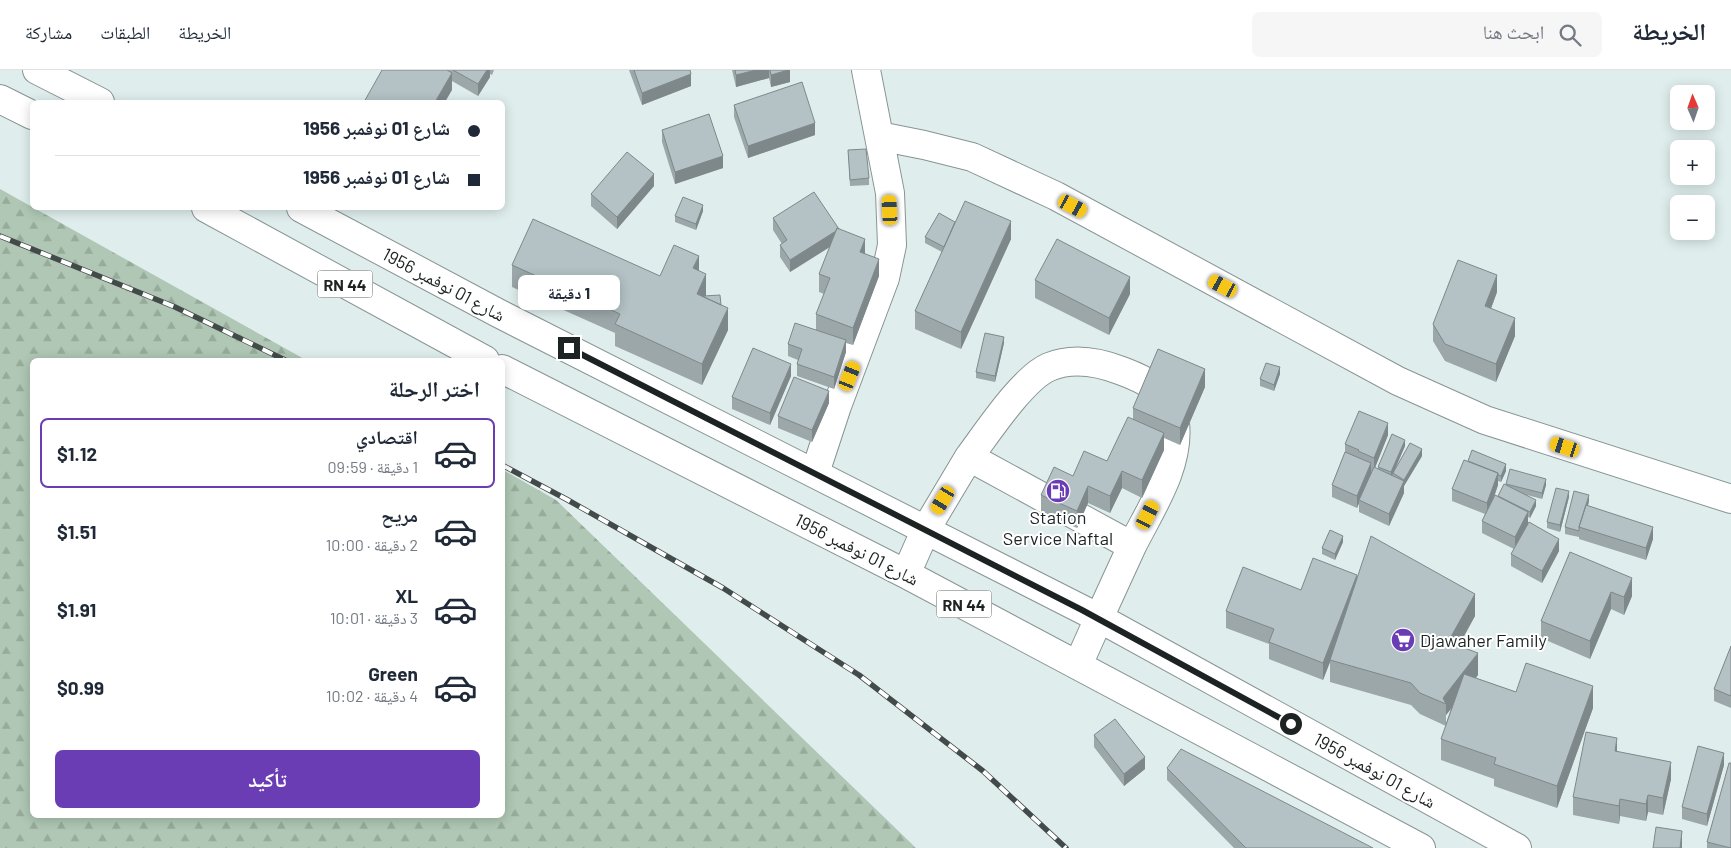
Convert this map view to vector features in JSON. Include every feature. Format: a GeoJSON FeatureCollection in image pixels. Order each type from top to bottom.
{"type":"FeatureCollection","features":[{"type":"Feature","properties":{"kind":"main road"},"geometry":{"type":"LineString","coordinates":[[37,70],[96,100]]}},
{"type":"Feature","properties":{"kind":"main road"},"geometry":{"type":"LineString","coordinates":[[815,473],[837,406],[886,278],[892,244],[890,193],[866,70]]}},
{"type":"Feature","properties":{"kind":"main road"},"geometry":{"type":"LineString","coordinates":[[0,99],[30,115]]}},
{"type":"Feature","properties":{"kind":"main road"},"geometry":{"type":"LineString","coordinates":[[879,136],[940,148],[972,157],[1056,196],[1398,381],[1485,420],[1731,499]]}},
{"type":"Feature","properties":{"kind":"main road","name":"RN 44"},"geometry":{"type":"LineString","coordinates":[[210,210],[480,358]]}},
{"type":"Feature","properties":{"kind":"main road","name":"شارع 01 نوفمبر 1956"},"geometry":{"type":"LineString","coordinates":[[305,210],[498,313],[1099,618],[1517,848]]}},
{"type":"Feature","properties":{"kind":"main road"},"geometry":{"type":"LineString","coordinates":[[906,574],[926,529],[969,457],[1030,379],[1048,367],[1072,362],[1104,364],[1140,378],[1159,391],[1174,408],[1177,441],[1163,485],[1132,546],[1078,665]]}},
{"type":"Feature","properties":{"kind":"main road","name":"شارع 01 نوفمبر 1956"},"geometry":{"type":"LineString","coordinates":[[505,371],[906,574],[1420,848]]}},
{"type":"Feature","properties":{"kind":"main road"},"geometry":{"type":"LineString","coordinates":[[969,457],[1132,546]]}},
{"type":"Feature","properties":{"kind":"green space"},"geometry":{"type":"Polygon","coordinates":[[[0,189],[30,206],[30,210],[38,210],[302,358],[30,358],[30,818],[505,818],[505,471],[556,500],[916,848],[0,848],[0,189]]]}},
{"type":"Feature","properties":{"kind":"building"},"geometry":{"type":"Polygon","coordinates":[[[382,70],[447,70],[452,73],[436,100],[365,100],[382,70]]]}},
{"type":"Feature","properties":{"kind":"building"},"geometry":{"type":"Polygon","coordinates":[[[453,70],[487,70],[478,84],[453,70]]]}},
{"type":"Feature","properties":{"kind":"building"},"geometry":{"type":"Polygon","coordinates":[[[634,70],[690,70],[691,74],[642,93],[634,70]]]}},
{"type":"Feature","properties":{"kind":"building"},"geometry":{"type":"Polygon","coordinates":[[[735,70],[756,70],[736,75],[735,70]]]}},
{"type":"Feature","properties":{"kind":"building"},"geometry":{"type":"Polygon","coordinates":[[[770,70],[788,70],[771,75],[770,70]]]}},
{"type":"Feature","properties":{"kind":"building"},"geometry":{"type":"Polygon","coordinates":[[[802,82],[815,123],[748,146],[734,105],[802,82]]]}},
{"type":"Feature","properties":{"kind":"building"},"geometry":{"type":"Polygon","coordinates":[[[709,114],[723,156],[675,172],[662,130],[709,114]]]}},
{"type":"Feature","properties":{"kind":"building"},"geometry":{"type":"Polygon","coordinates":[[[866,149],[869,178],[850,180],[848,150],[866,149]]]}},
{"type":"Feature","properties":{"kind":"building"},"geometry":{"type":"Polygon","coordinates":[[[627,152],[654,174],[617,217],[591,194],[627,152]]]}},
{"type":"Feature","properties":{"kind":"building"},"geometry":{"type":"Polygon","coordinates":[[[814,192],[839,229],[837,228],[836,231],[790,260],[780,245],[787,240],[773,218],[814,192]]]}},
{"type":"Feature","properties":{"kind":"building"},"geometry":{"type":"Polygon","coordinates":[[[683,197],[703,205],[696,224],[675,216],[683,197]]]}},
{"type":"Feature","properties":{"kind":"building"},"geometry":{"type":"Polygon","coordinates":[[[965,201],[1011,221],[961,332],[915,311],[965,201]]]}},
{"type":"Feature","properties":{"kind":"building"},"geometry":{"type":"Polygon","coordinates":[[[939,213],[955,222],[944,247],[925,237],[939,213]]]}},
{"type":"Feature","properties":{"kind":"building"},"geometry":{"type":"Polygon","coordinates":[[[533,219],[660,276],[674,245],[699,256],[693,268],[706,274],[697,294],[728,308],[702,364],[615,324],[620,314],[512,265],[533,219]]]}},
{"type":"Feature","properties":{"kind":"building"},"geometry":{"type":"Polygon","coordinates":[[[837,228],[865,239],[860,252],[879,259],[853,328],[816,314],[830,278],[819,274],[837,228]]]}},
{"type":"Feature","properties":{"kind":"building"},"geometry":{"type":"Polygon","coordinates":[[[1057,239],[1130,277],[1109,318],[1035,280],[1057,239]]]}},
{"type":"Feature","properties":{"kind":"building"},"geometry":{"type":"Polygon","coordinates":[[[1458,260],[1497,275],[1485,306],[1515,318],[1496,364],[1445,344],[1433,324],[1458,260]]]}},
{"type":"Feature","properties":{"kind":"building"},"geometry":{"type":"Polygon","coordinates":[[[720,295],[721,305],[704,297],[704,296],[720,295]]]}},
{"type":"Feature","properties":{"kind":"building"},"geometry":{"type":"Polygon","coordinates":[[[795,323],[846,340],[834,377],[797,364],[802,349],[788,344],[795,323]]]}},
{"type":"Feature","properties":{"kind":"building"},"geometry":{"type":"Polygon","coordinates":[[[985,333],[1004,337],[995,376],[976,372],[985,333]]]}},
{"type":"Feature","properties":{"kind":"building"},"geometry":{"type":"Polygon","coordinates":[[[753,348],[791,364],[770,413],[732,397],[753,348]]]}},
{"type":"Feature","properties":{"kind":"building"},"geometry":{"type":"Polygon","coordinates":[[[1158,349],[1205,369],[1180,428],[1133,408],[1158,349]]]}},
{"type":"Feature","properties":{"kind":"building"},"geometry":{"type":"Polygon","coordinates":[[[1266,363],[1280,367],[1274,385],[1260,379],[1266,363]]]}},
{"type":"Feature","properties":{"kind":"building"},"geometry":{"type":"Polygon","coordinates":[[[794,377],[829,391],[812,430],[778,416],[794,377]]]}},
{"type":"Feature","properties":{"kind":"building"},"geometry":{"type":"Polygon","coordinates":[[[1359,411],[1388,423],[1374,458],[1345,444],[1359,411]]]}},
{"type":"Feature","properties":{"kind":"building"},"geometry":{"type":"Polygon","coordinates":[[[1128,417],[1164,433],[1142,480],[1122,471],[1110,496],[1088,486],[1077,511],[1041,495],[1054,467],[1073,476],[1084,451],[1107,461],[1128,417]]]}},
{"type":"Feature","properties":{"kind":"building"},"geometry":{"type":"Polygon","coordinates":[[[1392,434],[1405,440],[1391,472],[1378,467],[1392,434]]]}},
{"type":"Feature","properties":{"kind":"building"},"geometry":{"type":"Polygon","coordinates":[[[1410,443],[1422,449],[1404,480],[1393,473],[1410,443]]]}},
{"type":"Feature","properties":{"kind":"building"},"geometry":{"type":"Polygon","coordinates":[[[1472,450],[1506,464],[1501,476],[1468,461],[1472,450]]]}},
{"type":"Feature","properties":{"kind":"building"},"geometry":{"type":"Polygon","coordinates":[[[1345,452],[1371,463],[1357,496],[1332,485],[1345,452]]]}},
{"type":"Feature","properties":{"kind":"building"},"geometry":{"type":"Polygon","coordinates":[[[1464,460],[1498,473],[1487,503],[1452,489],[1464,460]]]}},
{"type":"Feature","properties":{"kind":"building"},"geometry":{"type":"Polygon","coordinates":[[[1374,467],[1404,481],[1389,514],[1359,500],[1374,467]]]}},
{"type":"Feature","properties":{"kind":"building"},"geometry":{"type":"Polygon","coordinates":[[[1510,469],[1546,479],[1542,493],[1506,484],[1510,469]]]}},
{"type":"Feature","properties":{"kind":"building"},"geometry":{"type":"Polygon","coordinates":[[[1504,484],[1536,500],[1530,512],[1498,496],[1504,484]]]}},
{"type":"Feature","properties":{"kind":"building"},"geometry":{"type":"Polygon","coordinates":[[[1556,488],[1569,491],[1560,525],[1547,522],[1556,488]]]}},
{"type":"Feature","properties":{"kind":"building"},"geometry":{"type":"Polygon","coordinates":[[[1574,491],[1589,495],[1579,531],[1565,527],[1574,491]]]}},
{"type":"Feature","properties":{"kind":"building"},"geometry":{"type":"Polygon","coordinates":[[[1495,495],[1528,512],[1515,537],[1482,521],[1495,495]]]}},
{"type":"Feature","properties":{"kind":"building"},"geometry":{"type":"Polygon","coordinates":[[[1586,505],[1653,527],[1646,548],[1579,527],[1586,505]]]}},
{"type":"Feature","properties":{"kind":"building"},"geometry":{"type":"Polygon","coordinates":[[[1529,522],[1559,539],[1542,571],[1511,554],[1529,522]]]}},
{"type":"Feature","properties":{"kind":"building"},"geometry":{"type":"Polygon","coordinates":[[[1330,530],[1343,536],[1335,554],[1322,548],[1330,530]]]}},
{"type":"Feature","properties":{"kind":"building","name":"Djawaher Family"},"geometry":{"type":"Polygon","coordinates":[[[1371,536],[1475,594],[1448,642],[1478,653],[1443,698],[1446,704],[1420,693],[1411,683],[1330,660],[1371,536]]]}},
{"type":"Feature","properties":{"kind":"building"},"geometry":{"type":"Polygon","coordinates":[[[1570,552],[1632,578],[1624,597],[1611,592],[1590,641],[1541,621],[1570,552]]]}},
{"type":"Feature","properties":{"kind":"building"},"geometry":{"type":"Polygon","coordinates":[[[1313,558],[1357,575],[1323,663],[1269,642],[1274,629],[1226,611],[1243,567],[1301,590],[1313,558]]]}},
{"type":"Feature","properties":{"kind":"building"},"geometry":{"type":"Polygon","coordinates":[[[1731,646],[1731,696],[1714,689],[1731,646]]]}},
{"type":"Feature","properties":{"kind":"building"},"geometry":{"type":"Polygon","coordinates":[[[1526,663],[1593,686],[1557,786],[1494,764],[1496,758],[1441,739],[1464,674],[1516,692],[1526,663]]]}},
{"type":"Feature","properties":{"kind":"building"},"geometry":{"type":"Polygon","coordinates":[[[1115,719],[1145,757],[1124,774],[1094,735],[1115,719]]]}},
{"type":"Feature","properties":{"kind":"building"},"geometry":{"type":"Polygon","coordinates":[[[1586,732],[1617,738],[1615,751],[1671,762],[1663,798],[1648,795],[1646,804],[1620,799],[1619,806],[1573,797],[1586,732]]]}},
{"type":"Feature","properties":{"kind":"building"},"geometry":{"type":"Polygon","coordinates":[[[1698,746],[1724,753],[1707,814],[1682,807],[1698,746]]]}},
{"type":"Feature","properties":{"kind":"building"},"geometry":{"type":"Polygon","coordinates":[[[1181,749],[1373,848],[1246,848],[1167,768],[1181,749]]]}},
{"type":"Feature","properties":{"kind":"building"},"geometry":{"type":"Polygon","coordinates":[[[1729,763],[1731,763],[1731,848],[1707,842],[1729,763]]]}},
{"type":"Feature","properties":{"kind":"building"},"geometry":{"type":"Polygon","coordinates":[[[1656,827],[1682,831],[1680,848],[1653,848],[1656,827]]]}},
{"type":"Feature","properties":{"kind":"railway"},"geometry":{"type":"LineString","coordinates":[[0,236],[175,307],[281,358]]}},
{"type":"Feature","properties":{"kind":"railway"},"geometry":{"type":"LineString","coordinates":[[505,467],[723,588],[859,675],[983,771],[1066,848]]}},
{"type":"Feature","properties":{"kind":"place","name":"Station Service Naftal"},"geometry":{"type":"Point","coordinates":[1058,491]}},
{"type":"Feature","properties":{"kind":"place","name":"Djawaher Family"},"geometry":{"type":"Point","coordinates":[1403,640]}},
{"type":"Feature","properties":{"kind":"route"},"geometry":{"type":"LineString","coordinates":[[569,348],[1082,610],[1291,724]]}}]}
